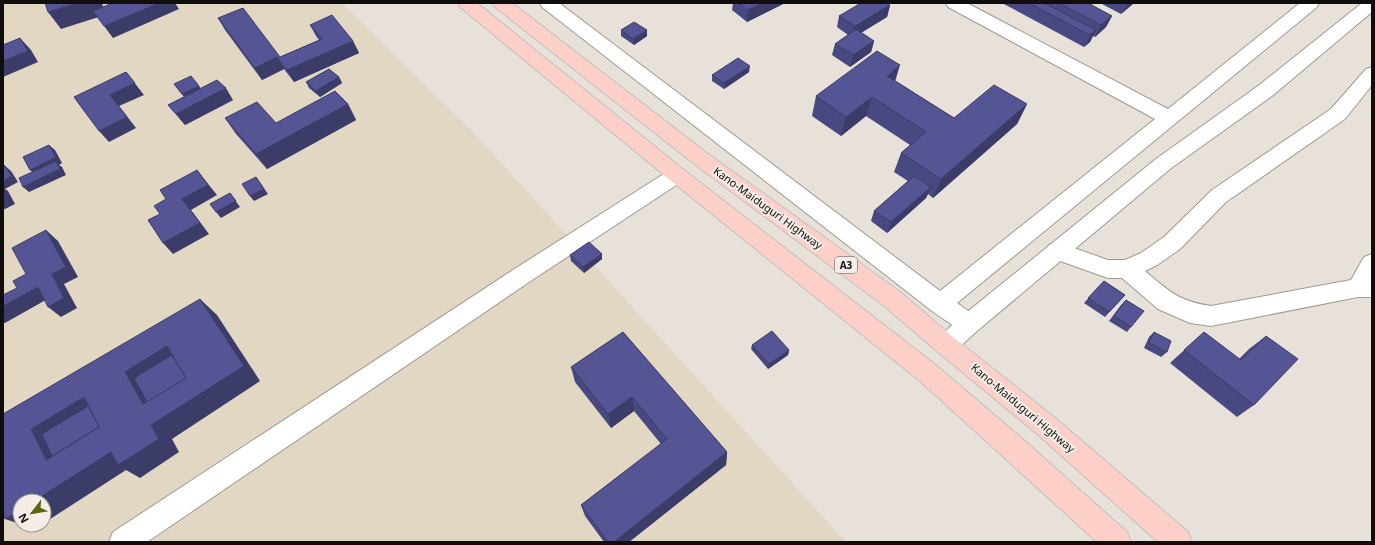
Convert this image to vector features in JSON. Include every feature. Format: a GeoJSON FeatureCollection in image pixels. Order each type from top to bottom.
{"type":"FeatureCollection","features":[{"type":"Feature","properties":{"kind":"highway"},"geometry":{"type":"LineString","coordinates":[[466,3],[678,175],[929,374],[1017,451],[1117,542]]}},
{"type":"Feature","properties":{"kind":"highway","name":"Kano-Maiduguri Highway"},"geometry":{"type":"LineString","coordinates":[[501,3],[700,158],[891,298],[946,345],[1045,425],[1178,542]]}},
{"type":"Feature","properties":{"kind":"street"},"geometry":{"type":"LineString","coordinates":[[548,3],[940,304],[969,324]]}},
{"type":"Feature","properties":{"kind":"street"},"geometry":{"type":"LineString","coordinates":[[954,3],[1169,118]]}},
{"type":"Feature","properties":{"kind":"street"},"geometry":{"type":"LineString","coordinates":[[940,304],[1311,3]]}},
{"type":"Feature","properties":{"kind":"street"},"geometry":{"type":"LineString","coordinates":[[946,345],[969,324],[1164,164],[1265,91],[1372,3]]}},
{"type":"Feature","properties":{"kind":"street"},"geometry":{"type":"LineString","coordinates":[[1057,251],[1108,269],[1127,269],[1150,259],[1172,243],[1218,196],[1338,114],[1372,73]]}},
{"type":"Feature","properties":{"kind":"street"},"geometry":{"type":"LineString","coordinates":[[123,542],[521,276],[678,175]]}},
{"type":"Feature","properties":{"kind":"street"},"geometry":{"type":"LineString","coordinates":[[1127,269],[1166,302],[1190,313],[1210,316],[1365,288],[1372,263]]}},
{"type":"Feature","properties":{"kind":"shaded area"},"geometry":{"type":"Polygon","coordinates":[[[3,3],[342,3],[474,133],[846,542],[3,542],[3,3]]]}},
{"type":"Feature","properties":{"kind":"building"},"geometry":{"type":"Polygon","coordinates":[[[45,3],[78,3],[48,12],[45,3]]]}},
{"type":"Feature","properties":{"kind":"building"},"geometry":{"type":"Polygon","coordinates":[[[113,3],[159,3],[104,26],[93,11],[113,3]]]}},
{"type":"Feature","properties":{"kind":"building"},"geometry":{"type":"Polygon","coordinates":[[[739,3],[763,3],[748,10],[739,3]]]}},
{"type":"Feature","properties":{"kind":"building"},"geometry":{"type":"Polygon","coordinates":[[[861,3],[887,3],[890,5],[855,26],[839,16],[861,3]]]}},
{"type":"Feature","properties":{"kind":"building"},"geometry":{"type":"Polygon","coordinates":[[[1029,3],[1044,3],[1096,30],[1090,35],[1029,3]]]}},
{"type":"Feature","properties":{"kind":"building"},"geometry":{"type":"Polygon","coordinates":[[[1059,3],[1088,3],[1112,16],[1101,25],[1059,3]]]}},
{"type":"Feature","properties":{"kind":"building"},"geometry":{"type":"Polygon","coordinates":[[[243,8],[280,57],[322,39],[310,25],[332,15],[353,41],[287,70],[277,57],[255,68],[218,18],[243,8]]]}},
{"type":"Feature","properties":{"kind":"building"},"geometry":{"type":"Polygon","coordinates":[[[634,22],[647,30],[633,39],[621,30],[634,22]]]}},
{"type":"Feature","properties":{"kind":"building"},"geometry":{"type":"Polygon","coordinates":[[[856,29],[874,41],[853,55],[835,44],[856,29]]]}},
{"type":"Feature","properties":{"kind":"building"},"geometry":{"type":"Polygon","coordinates":[[[20,38],[28,51],[3,61],[3,45],[20,38]]]}},
{"type":"Feature","properties":{"kind":"building"},"geometry":{"type":"Polygon","coordinates":[[[877,51],[900,65],[887,76],[954,118],[994,85],[1027,104],[941,179],[901,153],[926,132],[872,97],[846,117],[816,96],[877,51]]]}},
{"type":"Feature","properties":{"kind":"building"},"geometry":{"type":"Polygon","coordinates":[[[738,58],[750,66],[724,83],[712,75],[738,58]]]}},
{"type":"Feature","properties":{"kind":"building"},"geometry":{"type":"Polygon","coordinates":[[[329,69],[339,77],[316,91],[306,82],[329,69]]]}},
{"type":"Feature","properties":{"kind":"building"},"geometry":{"type":"Polygon","coordinates":[[[126,72],[135,83],[110,95],[127,117],[99,131],[74,97],[126,72]]]}},
{"type":"Feature","properties":{"kind":"building"},"geometry":{"type":"Polygon","coordinates":[[[191,76],[199,86],[182,94],[174,84],[191,76]]]}},
{"type":"Feature","properties":{"kind":"building"},"geometry":{"type":"Polygon","coordinates":[[[217,80],[226,88],[176,114],[168,105],[217,80]]]}},
{"type":"Feature","properties":{"kind":"building"},"geometry":{"type":"Polygon","coordinates":[[[335,91],[348,104],[256,154],[225,118],[257,102],[276,123],[335,91]]]}},
{"type":"Feature","properties":{"kind":"building"},"geometry":{"type":"Polygon","coordinates":[[[49,145],[56,157],[30,170],[23,157],[49,145]]]}},
{"type":"Feature","properties":{"kind":"building"},"geometry":{"type":"Polygon","coordinates":[[[56,161],[60,169],[23,187],[19,178],[56,161]]]}},
{"type":"Feature","properties":{"kind":"building"},"geometry":{"type":"Polygon","coordinates":[[[4,165],[12,176],[3,181],[3,166],[4,165]]]}},
{"type":"Feature","properties":{"kind":"building"},"geometry":{"type":"Polygon","coordinates":[[[197,170],[208,185],[182,199],[200,223],[163,243],[148,220],[160,214],[154,206],[166,199],[160,190],[197,170]]]}},
{"type":"Feature","properties":{"kind":"building"},"geometry":{"type":"Polygon","coordinates":[[[914,176],[931,187],[891,222],[874,211],[914,176]]]}},
{"type":"Feature","properties":{"kind":"building"},"geometry":{"type":"Polygon","coordinates":[[[256,177],[264,189],[250,196],[242,184],[256,177]]]}},
{"type":"Feature","properties":{"kind":"building"},"geometry":{"type":"Polygon","coordinates":[[[230,193],[236,201],[216,212],[210,204],[230,193]]]}},
{"type":"Feature","properties":{"kind":"building"},"geometry":{"type":"Polygon","coordinates":[[[46,230],[66,267],[52,274],[64,298],[48,307],[38,287],[3,306],[3,295],[17,288],[13,281],[26,274],[12,248],[46,230]]]}},
{"type":"Feature","properties":{"kind":"building"},"geometry":{"type":"Polygon","coordinates":[[[589,242],[602,254],[583,267],[570,255],[589,242]]]}},
{"type":"Feature","properties":{"kind":"building"},"geometry":{"type":"Polygon","coordinates":[[[1104,281],[1125,295],[1109,312],[1088,298],[1104,281]]]}},
{"type":"Feature","properties":{"kind":"building"},"geometry":{"type":"Polygon","coordinates":[[[200,299],[244,366],[151,425],[159,439],[118,465],[111,452],[47,493],[12,493],[12,515],[5,519],[3,513],[3,414],[200,299]],[[167,346],[125,372],[143,404],[186,378],[167,346]],[[84,397],[31,429],[46,460],[99,427],[84,397]]]}},
{"type":"Feature","properties":{"kind":"building"},"geometry":{"type":"Polygon","coordinates":[[[1126,300],[1144,311],[1131,327],[1114,316],[1126,300]]]}},
{"type":"Feature","properties":{"kind":"building"},"geometry":{"type":"Polygon","coordinates":[[[772,331],[789,350],[769,364],[752,345],[772,331]]]}},
{"type":"Feature","properties":{"kind":"building"},"geometry":{"type":"Polygon","coordinates":[[[623,332],[727,452],[614,542],[608,542],[581,505],[667,439],[632,397],[608,414],[571,367],[623,332]]]}},
{"type":"Feature","properties":{"kind":"building"},"geometry":{"type":"Polygon","coordinates":[[[1154,332],[1171,341],[1167,352],[1149,343],[1154,332]]]}},
{"type":"Feature","properties":{"kind":"building"},"geometry":{"type":"Polygon","coordinates":[[[1204,332],[1241,360],[1266,336],[1298,359],[1254,405],[1184,350],[1204,332]]]}},
{"type":"Feature","properties":{"kind":"building"},"geometry":{"type":"Polygon","coordinates":[[[172,355],[186,378],[147,402],[134,378],[172,355]]]}},
{"type":"Feature","properties":{"kind":"building"},"geometry":{"type":"Polygon","coordinates":[[[88,406],[99,427],[52,456],[42,434],[88,406]]]}}]}
